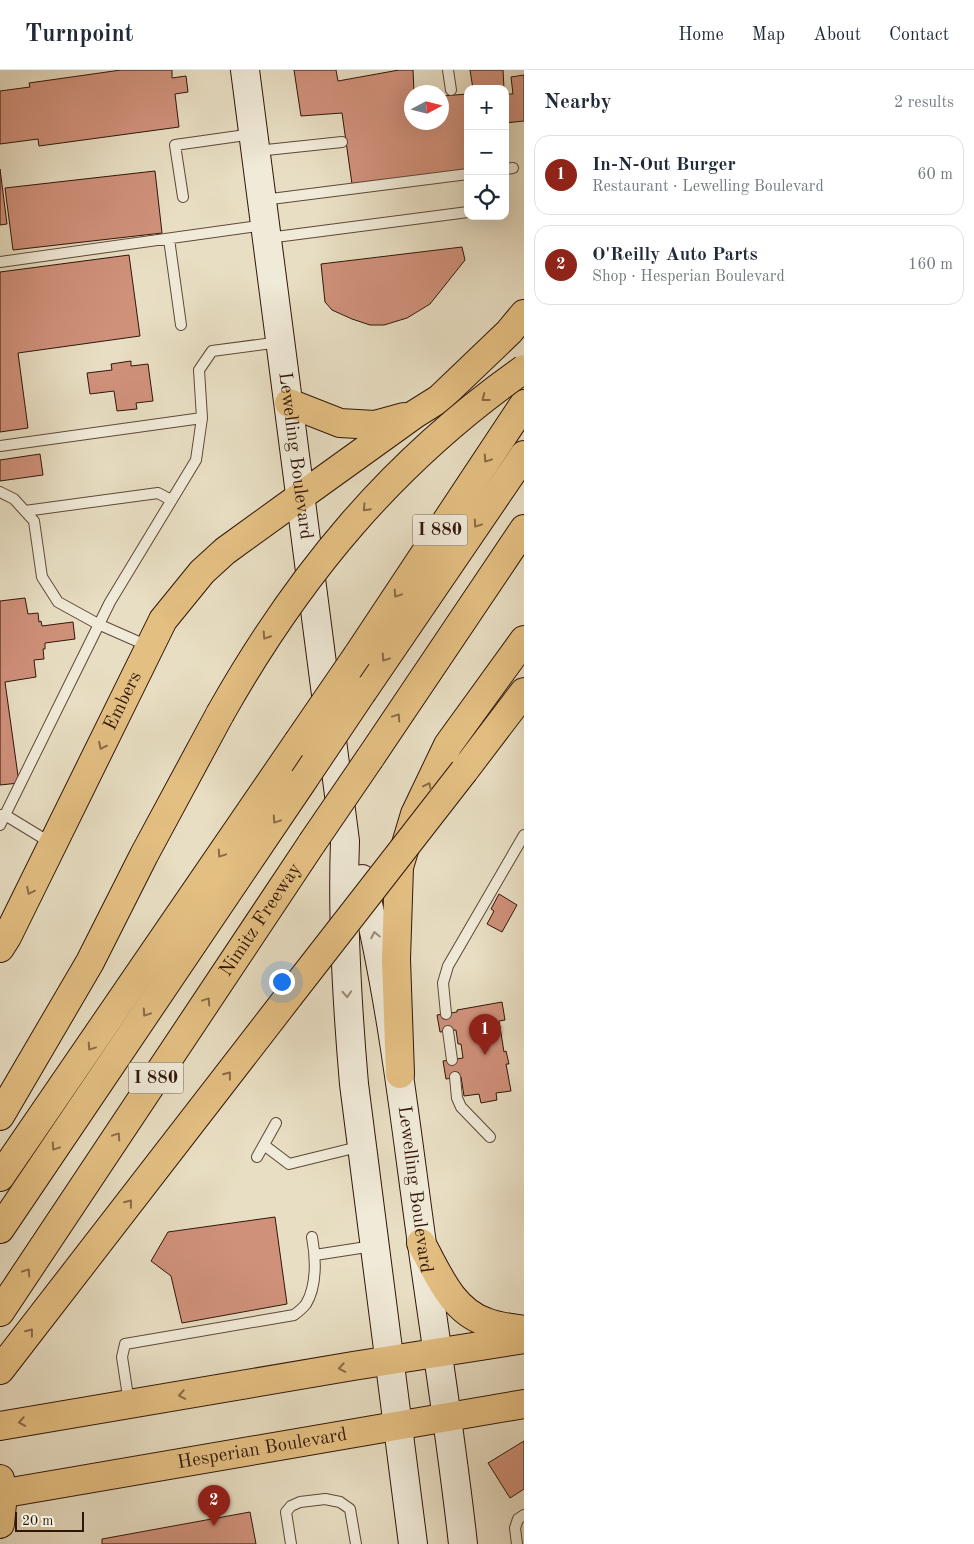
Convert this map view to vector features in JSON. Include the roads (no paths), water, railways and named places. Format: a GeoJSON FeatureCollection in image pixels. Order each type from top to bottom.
{"type":"FeatureCollection","features":[{"type":"Feature","properties":{"kind":"main road","name":"Lewelling Boulevard"},"geometry":{"type":"LineString","coordinates":[[245,70],[345,841],[344,927],[348,1016],[362,1146],[391,1360],[413,1544]]}},
{"type":"Feature","properties":{"kind":"main road"},"geometry":{"type":"LineString","coordinates":[[289,403],[340,423],[375,425],[414,414],[439,399],[509,332],[524,314]]}},
{"type":"Feature","properties":{"kind":"main road"},"geometry":{"type":"LineString","coordinates":[[0,1116],[90,962],[144,855],[220,714],[266,636],[293,597],[355,519],[384,488],[425,448],[472,408],[524,369]]}},
{"type":"Feature","properties":{"kind":"main road","name":"I 880"},"geometry":{"type":"LineString","coordinates":[[0,1177],[357,656],[524,404]]}},
{"type":"Feature","properties":{"kind":"main road","name":"Embers"},"geometry":{"type":"LineString","coordinates":[[0,948],[53,845],[163,620],[202,572],[224,551],[414,414]]}},
{"type":"Feature","properties":{"kind":"main road","name":"I 880"},"geometry":{"type":"LineString","coordinates":[[0,1228],[362,691],[524,455]]}},
{"type":"Feature","properties":{"kind":"main road","name":"Nimitz Freeway"},"geometry":{"type":"LineString","coordinates":[[0,1312],[312,843],[524,529]]}},
{"type":"Feature","properties":{"kind":"main road"},"geometry":{"type":"LineString","coordinates":[[400,1074],[396,959],[399,867],[415,814],[448,745],[524,640]]}},
{"type":"Feature","properties":{"kind":"main road"},"geometry":{"type":"LineString","coordinates":[[0,1370],[524,692]]}},
{"type":"Feature","properties":{"kind":"main road","name":"Lewelling Boulevard"},"geometry":{"type":"LineString","coordinates":[[345,841],[362,878],[369,906],[400,1074],[422,1243],[448,1418],[463,1544]]}},
{"type":"Feature","properties":{"kind":"main road"},"geometry":{"type":"LineString","coordinates":[[422,1243],[447,1291],[459,1306],[470,1315],[486,1322],[524,1330]]}},
{"type":"Feature","properties":{"kind":"main road"},"geometry":{"type":"LineString","coordinates":[[0,1426],[524,1339]]}},
{"type":"Feature","properties":{"kind":"main road","name":"Hesperian Boulevard"},"geometry":{"type":"LineString","coordinates":[[1,1489],[157,1466],[524,1404]]}},
{"type":"Feature","properties":{"kind":"main road"},"geometry":{"type":"LineString","coordinates":[[0,1524],[1,1489]]}},
{"type":"Feature","properties":{"kind":"lane"},"geometry":{"type":"LineString","coordinates":[[448,70],[451,90]]}},
{"type":"Feature","properties":{"kind":"lane"},"geometry":{"type":"LineString","coordinates":[[183,197],[175,145],[342,142]]}},
{"type":"Feature","properties":{"kind":"lane"},"geometry":{"type":"LineString","coordinates":[[0,262],[169,239],[265,221],[464,175]]}},
{"type":"Feature","properties":{"kind":"lane"},"geometry":{"type":"LineString","coordinates":[[265,221],[464,212]]}},
{"type":"Feature","properties":{"kind":"lane"},"geometry":{"type":"LineString","coordinates":[[169,239],[181,325]]}},
{"type":"Feature","properties":{"kind":"lane"},"geometry":{"type":"LineString","coordinates":[[0,825],[2,815],[98,624],[196,460],[202,418],[199,370],[212,351],[281,342]]}},
{"type":"Feature","properties":{"kind":"lane"},"geometry":{"type":"LineString","coordinates":[[0,446],[202,418]]}},
{"type":"Feature","properties":{"kind":"lane"},"geometry":{"type":"LineString","coordinates":[[0,492],[14,499],[34,522],[42,577],[58,602],[98,624],[150,647]]}},
{"type":"Feature","properties":{"kind":"lane"},"geometry":{"type":"LineString","coordinates":[[25,511],[158,493],[171,500]]}},
{"type":"Feature","properties":{"kind":"lane"},"geometry":{"type":"LineString","coordinates":[[2,815],[53,845]]}},
{"type":"Feature","properties":{"kind":"lane"},"geometry":{"type":"LineString","coordinates":[[446,1014],[443,983],[448,966],[524,835]]}},
{"type":"Feature","properties":{"kind":"lane"},"geometry":{"type":"LineString","coordinates":[[448,1031],[452,1060]]}},
{"type":"Feature","properties":{"kind":"lane"},"geometry":{"type":"LineString","coordinates":[[454,1077],[457,1098],[461,1106],[490,1137]]}},
{"type":"Feature","properties":{"kind":"lane"},"geometry":{"type":"LineString","coordinates":[[257,1157],[276,1123]]}},
{"type":"Feature","properties":{"kind":"lane"},"geometry":{"type":"LineString","coordinates":[[264,1145],[289,1164],[362,1146]]}},
{"type":"Feature","properties":{"kind":"lane"},"geometry":{"type":"LineString","coordinates":[[130,1404],[122,1356],[125,1344],[258,1323],[294,1315],[305,1305],[312,1290],[315,1255],[312,1237]]}},
{"type":"Feature","properties":{"kind":"lane"},"geometry":{"type":"LineString","coordinates":[[315,1255],[375,1246]]}},
{"type":"Feature","properties":{"kind":"lane"},"geometry":{"type":"LineString","coordinates":[[291,1544],[286,1512],[291,1506],[300,1502],[325,1499],[340,1502],[350,1509],[356,1544]]}},
{"type":"Feature","properties":{"kind":"lane"},"geometry":{"type":"LineString","coordinates":[[518,1544],[515,1528],[518,1519],[524,1515]]}},
{"type":"Feature","properties":{"kind":"place","name":"In-N-Out Burger"},"geometry":{"type":"Point","coordinates":[485,1055]}},
{"type":"Feature","properties":{"kind":"place","name":"O'Reilly Auto Parts"},"geometry":{"type":"Point","coordinates":[214,1526]}}]}
